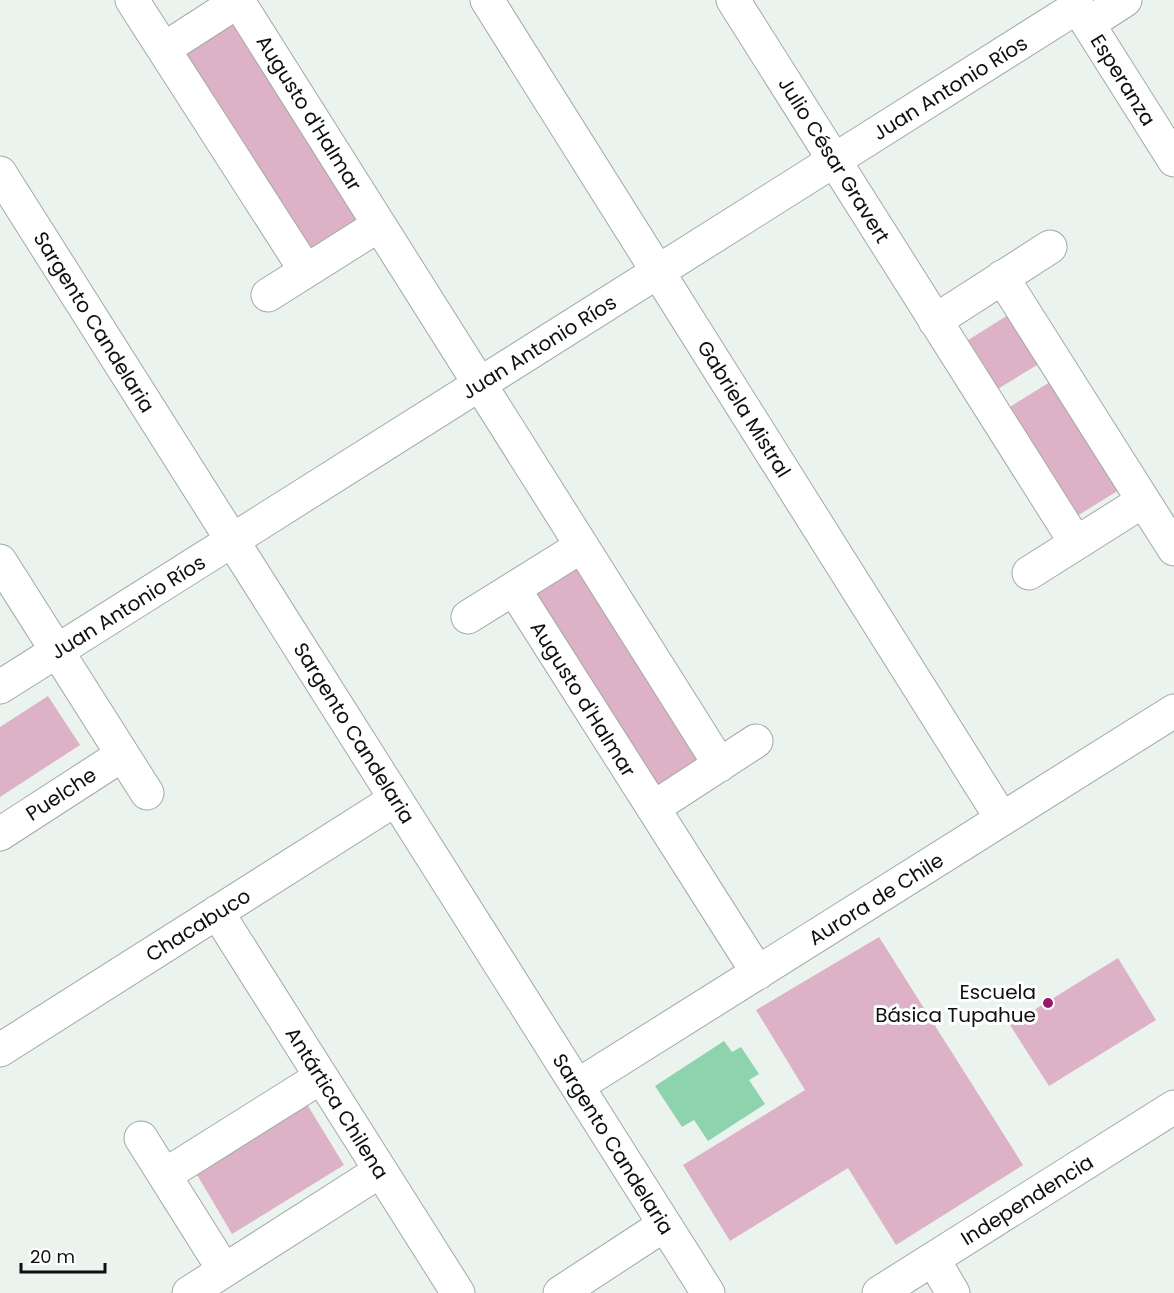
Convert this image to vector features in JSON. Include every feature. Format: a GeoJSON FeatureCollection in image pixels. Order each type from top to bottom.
{"type":"FeatureCollection","features":[{"type":"Feature","properties":{"kind":"street"},"geometry":{"type":"LineString","coordinates":[[132,0],[306,271]]}},
{"type":"Feature","properties":{"kind":"street","name":"Gabriela Mistral"},"geometry":{"type":"LineString","coordinates":[[487,0],[1002,819]]}},
{"type":"Feature","properties":{"kind":"street","name":"Julio César Gravert"},"geometry":{"type":"LineString","coordinates":[[734,0],[1076,543]]}},
{"type":"Feature","properties":{"kind":"street","name":"Juan Antonio Ríos"},"geometry":{"type":"LineString","coordinates":[[0,687],[834,160],[1079,10],[1125,0]]}},
{"type":"Feature","properties":{"kind":"street","name":"Augusto d'Halmar"},"geometry":{"type":"LineString","coordinates":[[164,49],[239,1],[720,765]]}},
{"type":"Feature","properties":{"kind":"street","name":"Esperanza"},"geometry":{"type":"LineString","coordinates":[[1079,10],[1174,160]]}},
{"type":"Feature","properties":{"kind":"street","name":"Sargento Candelaria"},"geometry":{"type":"LineString","coordinates":[[0,173],[708,1293]]}},
{"type":"Feature","properties":{"kind":"street"},"geometry":{"type":"LineString","coordinates":[[268,295],[379,225]]}},
{"type":"Feature","properties":{"kind":"street"},"geometry":{"type":"LineString","coordinates":[[935,321],[1050,247]]}},
{"type":"Feature","properties":{"kind":"street"},"geometry":{"type":"LineString","coordinates":[[1002,277],[1174,549]]}},
{"type":"Feature","properties":{"kind":"street"},"geometry":{"type":"LineString","coordinates":[[1029,573],[1143,501]]}},
{"type":"Feature","properties":{"kind":"street"},"geometry":{"type":"LineString","coordinates":[[468,617],[582,546]]}},
{"type":"Feature","properties":{"kind":"street"},"geometry":{"type":"LineString","coordinates":[[0,561],[147,794]]}},
{"type":"Feature","properties":{"kind":"street","name":"Augusto d'Halmar"},"geometry":{"type":"LineString","coordinates":[[514,589],[758,973]]}},
{"type":"Feature","properties":{"kind":"street","name":"Aurora de Chile"},"geometry":{"type":"LineString","coordinates":[[577,1086],[1174,711]]}},
{"type":"Feature","properties":{"kind":"street"},"geometry":{"type":"LineString","coordinates":[[653,808],[756,741]]}},
{"type":"Feature","properties":{"kind":"street","name":"Puelche"},"geometry":{"type":"LineString","coordinates":[[0,834],[122,755]]}},
{"type":"Feature","properties":{"kind":"street","name":"Chacabuco"},"geometry":{"type":"LineString","coordinates":[[0,1050],[396,799]]}},
{"type":"Feature","properties":{"kind":"street","name":"Antártica Chilena"},"geometry":{"type":"LineString","coordinates":[[217,912],[458,1293]]}},
{"type":"Feature","properties":{"kind":"street"},"geometry":{"type":"LineString","coordinates":[[165,1175],[321,1077]]}},
{"type":"Feature","properties":{"kind":"street","name":"Independencia"},"geometry":{"type":"LineString","coordinates":[[879,1293],[1174,1107]]}},
{"type":"Feature","properties":{"kind":"street"},"geometry":{"type":"LineString","coordinates":[[141,1138],[224,1270]]}},
{"type":"Feature","properties":{"kind":"street"},"geometry":{"type":"LineString","coordinates":[[189,1293],[380,1171]]}},
{"type":"Feature","properties":{"kind":"street"},"geometry":{"type":"LineString","coordinates":[[560,1293],[664,1225]]}},
{"type":"Feature","properties":{"kind":"street"},"geometry":{"type":"LineString","coordinates":[[933,1260],[953,1293]]}},
{"type":"Feature","properties":{"kind":"shaded area"},"geometry":{"type":"Polygon","coordinates":[[[231,17],[365,215],[315,256],[181,51],[231,17]]]}},
{"type":"Feature","properties":{"kind":"shaded area"},"geometry":{"type":"Polygon","coordinates":[[[1016,310],[1047,359],[996,390],[965,342],[1016,310]]]}},
{"type":"Feature","properties":{"kind":"shaded area"},"geometry":{"type":"Polygon","coordinates":[[[1050,382],[1119,490],[1077,516],[1008,408],[1050,382]]]}},
{"type":"Feature","properties":{"kind":"shaded area"},"geometry":{"type":"Polygon","coordinates":[[[572,562],[584,567],[703,758],[654,791],[531,599],[533,585],[572,562]]]}},
{"type":"Feature","properties":{"kind":"shaded area"},"geometry":{"type":"Polygon","coordinates":[[[48,696],[80,745],[0,797],[0,727],[48,696]]]}},
{"type":"Feature","properties":{"kind":"shaded area"},"geometry":{"type":"Polygon","coordinates":[[[879,937],[1023,1165],[896,1245],[848,1168],[730,1241],[683,1165],[805,1090],[756,1010],[879,937]]]}},
{"type":"Feature","properties":{"kind":"shaded area"},"geometry":{"type":"Polygon","coordinates":[[[1118,958],[1156,1020],[1049,1086],[1010,1025],[1118,958]]]}},
{"type":"Feature","properties":{"kind":"shaded area"},"geometry":{"type":"Polygon","coordinates":[[[305,1101],[344,1165],[232,1234],[193,1168],[305,1101]]]}},
{"type":"Feature","properties":{"kind":"building"},"geometry":{"type":"Polygon","coordinates":[[[724,1041],[732,1052],[741,1047],[759,1074],[749,1080],[765,1104],[708,1141],[694,1120],[682,1127],[655,1086],[724,1041]]]}},
{"type":"Feature","properties":{"kind":"place","name":"Escuela Básica Tupahue"},"geometry":{"type":"Point","coordinates":[1048,1003]}}]}
